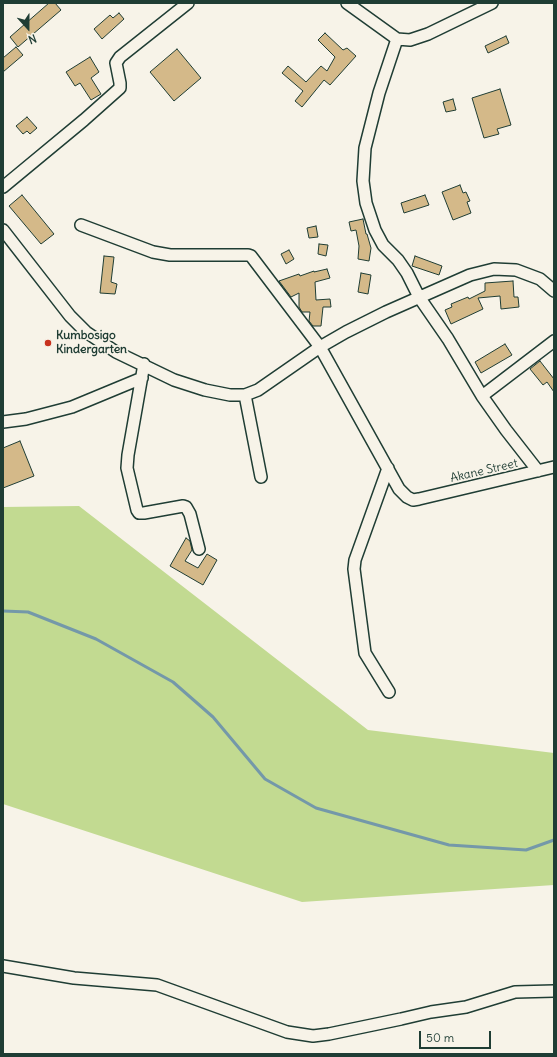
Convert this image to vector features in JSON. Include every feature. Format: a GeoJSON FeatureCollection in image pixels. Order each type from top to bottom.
{"type":"FeatureCollection","features":[{"type":"Feature","properties":{"kind":"street"},"geometry":{"type":"LineString","coordinates":[[3,187],[120,88],[116,63],[120,57],[188,3]]}},
{"type":"Feature","properties":{"kind":"street"},"geometry":{"type":"LineString","coordinates":[[347,3],[397,39],[410,40],[428,34],[492,3]]}},
{"type":"Feature","properties":{"kind":"street"},"geometry":{"type":"LineString","coordinates":[[397,39],[379,93],[365,148],[363,181],[366,203],[375,230],[383,245],[398,260],[407,273],[419,297],[448,339],[482,396],[538,471]]}},
{"type":"Feature","properties":{"kind":"street"},"geometry":{"type":"LineString","coordinates":[[81,225],[159,253],[170,255],[252,256],[320,347],[388,468],[354,560],[354,569],[365,653],[389,692]]}},
{"type":"Feature","properties":{"kind":"street"},"geometry":{"type":"LineString","coordinates":[[3,230],[70,316],[86,332],[116,352],[144,364],[174,380],[205,390],[230,395],[245,395],[258,390],[320,347],[353,328],[470,275],[494,269],[516,270],[540,279],[554,291]]}},
{"type":"Feature","properties":{"kind":"street"},"geometry":{"type":"LineString","coordinates":[[482,396],[554,341]]}},
{"type":"Feature","properties":{"kind":"street"},"geometry":{"type":"LineString","coordinates":[[144,364],[127,468],[136,510],[139,513],[144,513],[183,506],[186,507],[190,514],[199,549]]}},
{"type":"Feature","properties":{"kind":"street"},"geometry":{"type":"LineString","coordinates":[[3,422],[26,419],[72,407],[142,378]]}},
{"type":"Feature","properties":{"kind":"street"},"geometry":{"type":"LineString","coordinates":[[245,395],[261,477]]}},
{"type":"Feature","properties":{"kind":"street","name":"Akane Street"},"geometry":{"type":"LineString","coordinates":[[388,468],[399,489],[412,500],[554,467]]}},
{"type":"Feature","properties":{"kind":"street"},"geometry":{"type":"LineString","coordinates":[[3,966],[74,978],[157,985],[287,1032],[313,1036],[431,1012],[466,1007],[516,992],[554,991]]}},
{"type":"Feature","properties":{"kind":"green space"},"geometry":{"type":"Polygon","coordinates":[[[79,506],[368,730],[554,753],[554,885],[302,902],[3,804],[3,507],[79,506]]]}},
{"type":"Feature","properties":{"kind":"building"},"geometry":{"type":"Polygon","coordinates":[[[49,3],[55,3],[61,10],[18,47],[10,37],[49,3]]]}},
{"type":"Feature","properties":{"kind":"building"},"geometry":{"type":"Polygon","coordinates":[[[119,13],[124,19],[102,39],[94,29],[110,15],[113,18],[119,13]]]}},
{"type":"Feature","properties":{"kind":"building"},"geometry":{"type":"Polygon","coordinates":[[[325,33],[343,50],[347,48],[356,56],[330,85],[324,80],[302,107],[295,101],[303,91],[282,73],[288,66],[306,82],[321,66],[327,71],[335,57],[318,40],[325,33]]]}},
{"type":"Feature","properties":{"kind":"building"},"geometry":{"type":"Polygon","coordinates":[[[506,36],[509,43],[488,53],[485,46],[506,36]]]}},
{"type":"Feature","properties":{"kind":"building"},"geometry":{"type":"Polygon","coordinates":[[[16,47],[23,55],[3,72],[3,58],[16,47]]]}},
{"type":"Feature","properties":{"kind":"building"},"geometry":{"type":"Polygon","coordinates":[[[177,49],[201,78],[174,101],[150,72],[177,49]]]}},
{"type":"Feature","properties":{"kind":"building"},"geometry":{"type":"Polygon","coordinates":[[[90,57],[99,72],[91,78],[101,94],[91,100],[80,83],[75,86],[66,72],[90,57]]]}},
{"type":"Feature","properties":{"kind":"building"},"geometry":{"type":"Polygon","coordinates":[[[500,89],[511,125],[497,129],[499,134],[484,138],[472,98],[500,89]]]}},
{"type":"Feature","properties":{"kind":"building"},"geometry":{"type":"Polygon","coordinates":[[[453,99],[456,110],[446,112],[443,102],[453,99]]]}},
{"type":"Feature","properties":{"kind":"building"},"geometry":{"type":"Polygon","coordinates":[[[27,117],[37,128],[30,134],[27,131],[23,134],[16,126],[27,117]]]}},
{"type":"Feature","properties":{"kind":"building"},"geometry":{"type":"Polygon","coordinates":[[[460,185],[463,193],[466,192],[470,201],[467,202],[471,213],[453,220],[442,192],[460,185]]]}},
{"type":"Feature","properties":{"kind":"building"},"geometry":{"type":"Polygon","coordinates":[[[22,195],[54,234],[41,244],[9,206],[22,195]]]}},
{"type":"Feature","properties":{"kind":"building"},"geometry":{"type":"Polygon","coordinates":[[[425,195],[429,205],[404,213],[401,203],[425,195]]]}},
{"type":"Feature","properties":{"kind":"building"},"geometry":{"type":"Polygon","coordinates":[[[363,219],[371,248],[369,261],[358,259],[359,246],[356,230],[351,231],[349,222],[363,219]]]}},
{"type":"Feature","properties":{"kind":"building"},"geometry":{"type":"Polygon","coordinates":[[[316,226],[318,237],[309,238],[307,228],[316,226]]]}},
{"type":"Feature","properties":{"kind":"building"},"geometry":{"type":"Polygon","coordinates":[[[319,244],[328,245],[326,256],[318,254],[319,244]]]}},
{"type":"Feature","properties":{"kind":"building"},"geometry":{"type":"Polygon","coordinates":[[[289,250],[294,259],[286,264],[281,254],[289,250]]]}},
{"type":"Feature","properties":{"kind":"building"},"geometry":{"type":"Polygon","coordinates":[[[104,256],[114,257],[111,282],[117,284],[115,294],[100,293],[104,256]]]}},
{"type":"Feature","properties":{"kind":"building"},"geometry":{"type":"Polygon","coordinates":[[[415,256],[442,266],[439,275],[412,266],[415,256]]]}},
{"type":"Feature","properties":{"kind":"building"},"geometry":{"type":"Polygon","coordinates":[[[327,269],[330,278],[315,282],[316,300],[330,299],[331,307],[323,307],[321,326],[313,326],[309,321],[310,312],[302,312],[299,307],[299,293],[291,297],[279,281],[299,274],[300,276],[314,271],[327,269]]]}},
{"type":"Feature","properties":{"kind":"building"},"geometry":{"type":"Polygon","coordinates":[[[361,273],[371,275],[368,294],[358,292],[361,273]]]}},
{"type":"Feature","properties":{"kind":"building"},"geometry":{"type":"Polygon","coordinates":[[[513,281],[514,297],[518,297],[519,307],[501,309],[500,296],[478,298],[483,309],[451,324],[445,310],[452,307],[451,304],[468,297],[469,299],[485,291],[485,283],[513,281]]]}},
{"type":"Feature","properties":{"kind":"building"},"geometry":{"type":"Polygon","coordinates":[[[505,344],[512,355],[481,373],[475,362],[505,344]]]}},
{"type":"Feature","properties":{"kind":"building"},"geometry":{"type":"Polygon","coordinates":[[[540,361],[554,379],[554,392],[547,382],[543,385],[530,369],[540,361]]]}},
{"type":"Feature","properties":{"kind":"building"},"geometry":{"type":"Polygon","coordinates":[[[20,441],[34,476],[3,488],[3,448],[20,441]]]}},
{"type":"Feature","properties":{"kind":"building"},"geometry":{"type":"Polygon","coordinates":[[[186,538],[190,541],[192,550],[185,561],[198,568],[207,554],[217,560],[203,585],[170,566],[186,538]]]}},
{"type":"Feature","properties":{"kind":"waterway"},"geometry":{"type":"LineString","coordinates":[[3,611],[28,612],[96,639],[173,682],[213,717],[265,779],[316,808],[449,845],[526,850],[554,840]]}},
{"type":"Feature","properties":{"kind":"place","name":"Kumbosigo Kindergarten"},"geometry":{"type":"Point","coordinates":[48,343]}}]}
